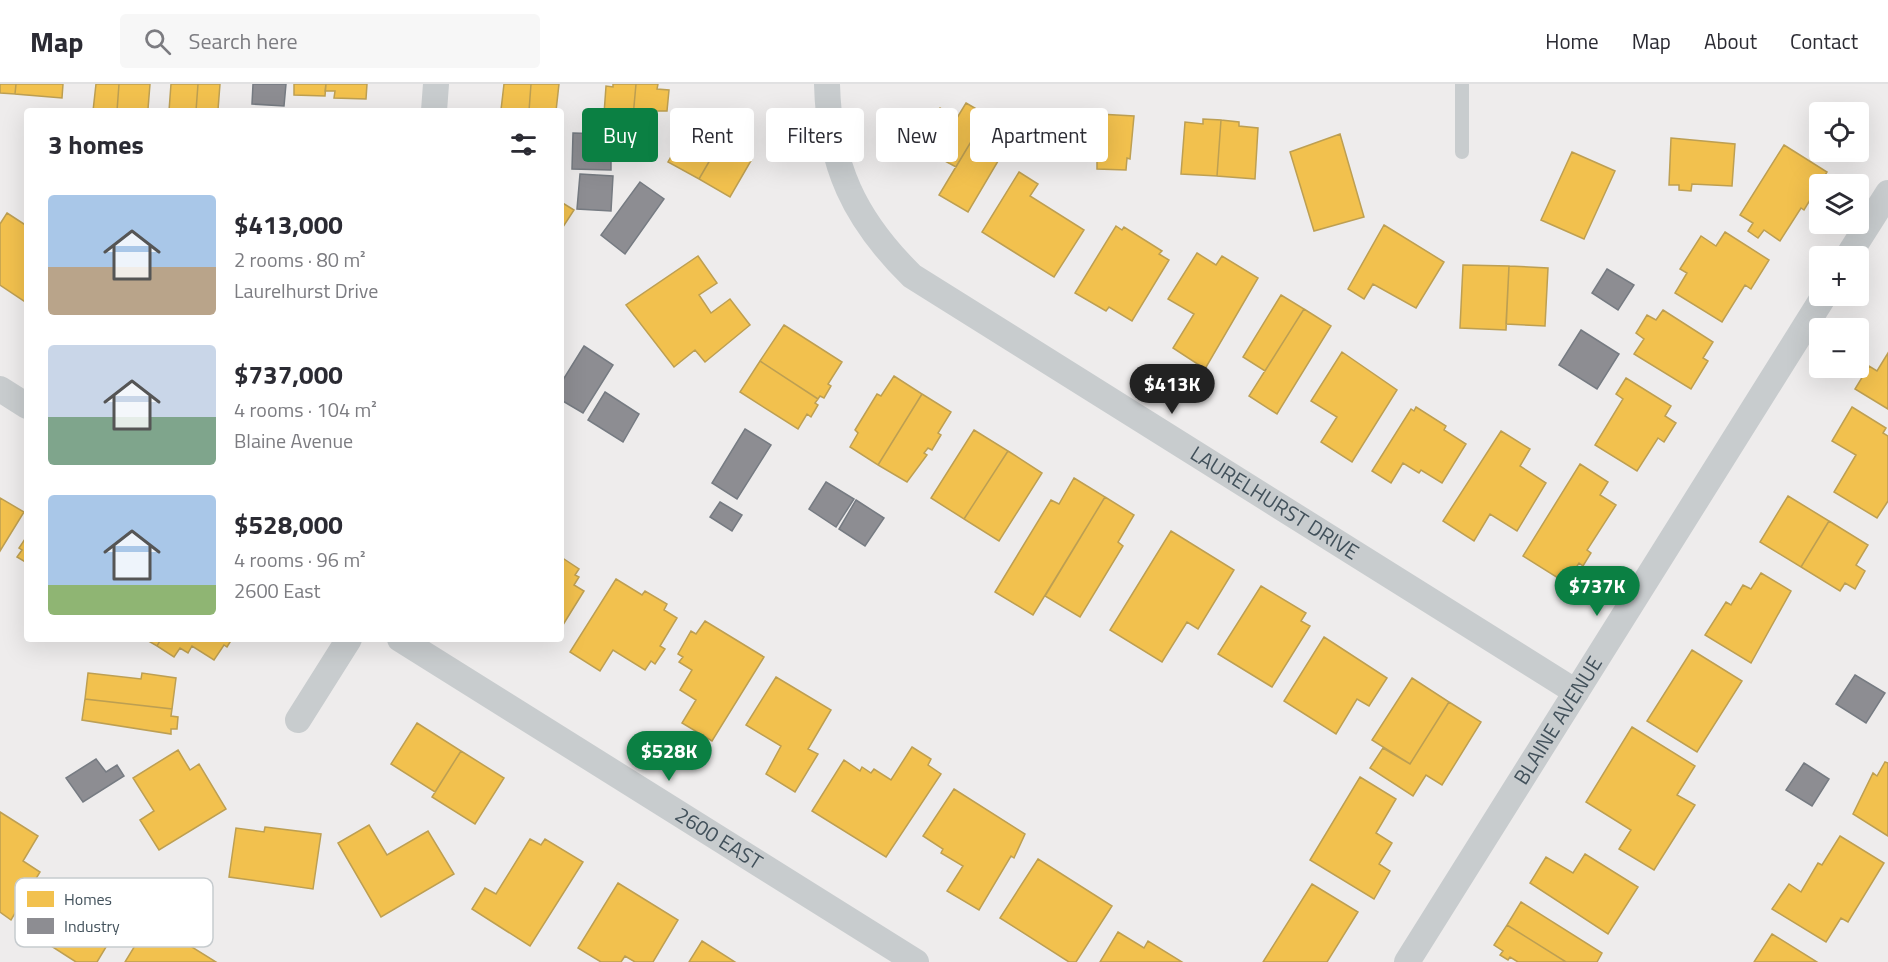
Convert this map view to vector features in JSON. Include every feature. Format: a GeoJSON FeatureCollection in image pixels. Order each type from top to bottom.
{"type":"FeatureCollection","features":[{"type":"Feature","properties":{"kind":"street"},"geometry":{"type":"LineString","coordinates":[[434,108],[436,84]]}},
{"type":"Feature","properties":{"kind":"street","name":"LAURELHURST DRIVE"},"geometry":{"type":"LineString","coordinates":[[827,84],[831,136],[838,167],[850,196],[868,226],[912,276],[1576,692]]}},
{"type":"Feature","properties":{"kind":"street"},"geometry":{"type":"LineString","coordinates":[[1854,246],[1888,193]]}},
{"type":"Feature","properties":{"kind":"street","name":"BLAINE AVENUE"},"geometry":{"type":"LineString","coordinates":[[1407,962],[1818,306]]}},
{"type":"Feature","properties":{"kind":"street"},"geometry":{"type":"LineString","coordinates":[[0,389],[24,404]]}},
{"type":"Feature","properties":{"kind":"street"},"geometry":{"type":"LineString","coordinates":[[298,720],[347,642]]}},
{"type":"Feature","properties":{"kind":"street","name":"2600 EAST"},"geometry":{"type":"LineString","coordinates":[[405,642],[916,962]]}},
{"type":"Feature","properties":{"kind":"lane"},"geometry":{"type":"LineString","coordinates":[[1462,84],[1462,152]]}},
{"type":"Feature","properties":{"kind":"building: Homes"},"geometry":{"type":"Polygon","coordinates":[[[0,84],[16,84],[15,94],[0,93],[0,84]]]}},
{"type":"Feature","properties":{"kind":"building: Homes"},"geometry":{"type":"Polygon","coordinates":[[[16,84],[63,84],[62,98],[15,94],[16,84]]]}},
{"type":"Feature","properties":{"kind":"building: Homes"},"geometry":{"type":"Polygon","coordinates":[[[96,84],[119,84],[117,108],[93,108],[96,84]]]}},
{"type":"Feature","properties":{"kind":"building: Homes"},"geometry":{"type":"Polygon","coordinates":[[[119,84],[150,84],[148,108],[117,108],[119,84]]]}},
{"type":"Feature","properties":{"kind":"building: Homes"},"geometry":{"type":"Polygon","coordinates":[[[171,84],[198,84],[196,108],[169,108],[171,84]]]}},
{"type":"Feature","properties":{"kind":"building: Homes"},"geometry":{"type":"Polygon","coordinates":[[[198,84],[220,84],[218,108],[196,108],[198,84]]]}},
{"type":"Feature","properties":{"kind":"building: Homes"},"geometry":{"type":"Polygon","coordinates":[[[294,84],[326,84],[325,96],[294,95],[294,84]]]}},
{"type":"Feature","properties":{"kind":"building: Homes"},"geometry":{"type":"Polygon","coordinates":[[[326,84],[367,84],[366,99],[334,98],[335,91],[325,91],[326,84]]]}},
{"type":"Feature","properties":{"kind":"building: Homes"},"geometry":{"type":"Polygon","coordinates":[[[504,84],[531,84],[529,108],[501,108],[504,84]]]}},
{"type":"Feature","properties":{"kind":"building: Homes"},"geometry":{"type":"Polygon","coordinates":[[[531,84],[559,84],[556,108],[529,108],[531,84]]]}},
{"type":"Feature","properties":{"kind":"building: Homes"},"geometry":{"type":"Polygon","coordinates":[[[613,84],[636,84],[634,108],[604,108],[606,86],[613,87],[613,84]]]}},
{"type":"Feature","properties":{"kind":"building: Homes"},"geometry":{"type":"Polygon","coordinates":[[[636,84],[658,84],[657,89],[669,90],[667,111],[658,111],[658,108],[634,108],[636,84]]]}},
{"type":"Feature","properties":{"kind":"building: Homes"},"geometry":{"type":"Polygon","coordinates":[[[966,103],[975,108],[970,108],[970,144],[956,167],[947,162],[958,162],[958,116],[966,103]]]}},
{"type":"Feature","properties":{"kind":"building: Homes"},"geometry":{"type":"Polygon","coordinates":[[[1108,115],[1134,116],[1130,159],[1127,158],[1126,170],[1097,169],[1097,162],[1108,162],[1108,115]]]}},
{"type":"Feature","properties":{"kind":"building: Homes"},"geometry":{"type":"Polygon","coordinates":[[[1203,119],[1221,120],[1217,176],[1181,174],[1185,122],[1203,124],[1203,119]]]}},
{"type":"Feature","properties":{"kind":"building: Homes"},"geometry":{"type":"Polygon","coordinates":[[[1221,120],[1239,122],[1239,126],[1258,128],[1255,179],[1217,176],[1221,120]]]}},
{"type":"Feature","properties":{"kind":"building: Homes"},"geometry":{"type":"Polygon","coordinates":[[[1340,134],[1364,217],[1314,231],[1290,152],[1340,134]]]}},
{"type":"Feature","properties":{"kind":"building: Homes"},"geometry":{"type":"Polygon","coordinates":[[[1671,138],[1735,144],[1732,186],[1692,184],[1691,191],[1679,190],[1679,185],[1669,185],[1671,138]]]}},
{"type":"Feature","properties":{"kind":"building: Homes"},"geometry":{"type":"Polygon","coordinates":[[[970,143],[970,162],[998,162],[968,212],[939,195],[970,143]]]}},
{"type":"Feature","properties":{"kind":"building: Homes"},"geometry":{"type":"Polygon","coordinates":[[[1784,145],[1827,172],[1826,174],[1809,174],[1809,202],[1804,210],[1801,208],[1780,241],[1764,230],[1758,238],[1748,231],[1753,223],[1740,215],[1784,145]]]}},
{"type":"Feature","properties":{"kind":"building: Homes"},"geometry":{"type":"Polygon","coordinates":[[[1572,152],[1615,171],[1584,239],[1541,220],[1572,152]]]}},
{"type":"Feature","properties":{"kind":"building: Homes"},"geometry":{"type":"Polygon","coordinates":[[[670,158],[670,162],[709,162],[699,179],[668,162],[670,158]]]}},
{"type":"Feature","properties":{"kind":"building: Homes"},"geometry":{"type":"Polygon","coordinates":[[[709,162],[750,162],[730,197],[699,179],[709,162]]]}},
{"type":"Feature","properties":{"kind":"building: Homes"},"geometry":{"type":"Polygon","coordinates":[[[1019,172],[1038,184],[1030,196],[1084,230],[1054,277],[982,232],[1019,172]]]}},
{"type":"Feature","properties":{"kind":"building: Homes"},"geometry":{"type":"Polygon","coordinates":[[[564,204],[574,210],[564,225],[564,204]]]}},
{"type":"Feature","properties":{"kind":"building: Homes"},"geometry":{"type":"Polygon","coordinates":[[[7,213],[24,224],[24,301],[0,285],[0,224],[7,213]]]}},
{"type":"Feature","properties":{"kind":"building: Homes"},"geometry":{"type":"Polygon","coordinates":[[[1384,225],[1444,262],[1416,308],[1373,284],[1364,299],[1348,289],[1384,225]]]}},
{"type":"Feature","properties":{"kind":"building: Homes"},"geometry":{"type":"Polygon","coordinates":[[[1116,226],[1122,230],[1124,227],[1162,251],[1159,254],[1169,260],[1132,321],[1109,307],[1106,311],[1075,293],[1116,226]]]}},
{"type":"Feature","properties":{"kind":"building: Homes"},"geometry":{"type":"Polygon","coordinates":[[[1725,232],[1769,260],[1751,289],[1745,285],[1722,322],[1675,293],[1687,273],[1680,269],[1701,236],[1716,246],[1725,232]]]}},
{"type":"Feature","properties":{"kind":"building: Homes"},"geometry":{"type":"Polygon","coordinates":[[[1197,253],[1216,265],[1222,256],[1258,278],[1205,369],[1173,348],[1194,314],[1168,299],[1197,253]]]}},
{"type":"Feature","properties":{"kind":"building: Homes"},"geometry":{"type":"Polygon","coordinates":[[[698,256],[717,283],[699,295],[711,313],[730,299],[750,325],[705,362],[695,350],[674,367],[626,305],[698,256]]]}},
{"type":"Feature","properties":{"kind":"building: Homes"},"geometry":{"type":"Polygon","coordinates":[[[1463,265],[1509,266],[1506,330],[1460,328],[1463,265]]]}},
{"type":"Feature","properties":{"kind":"building: Homes"},"geometry":{"type":"Polygon","coordinates":[[[1509,266],[1548,268],[1545,326],[1506,324],[1509,266]]]}},
{"type":"Feature","properties":{"kind":"building: Homes"},"geometry":{"type":"Polygon","coordinates":[[[1281,295],[1304,309],[1265,371],[1243,357],[1281,295]]]}},
{"type":"Feature","properties":{"kind":"building: Homes"},"geometry":{"type":"Polygon","coordinates":[[[1304,309],[1331,326],[1277,414],[1249,396],[1304,309]]]}},
{"type":"Feature","properties":{"kind":"building: Homes"},"geometry":{"type":"Polygon","coordinates":[[[1663,310],[1713,342],[1703,358],[1708,361],[1691,389],[1634,354],[1644,339],[1636,333],[1647,315],[1656,320],[1663,310]]]}},
{"type":"Feature","properties":{"kind":"building: Homes"},"geometry":{"type":"Polygon","coordinates":[[[784,325],[842,362],[828,384],[831,386],[824,398],[820,396],[818,399],[760,361],[784,325]]]}},
{"type":"Feature","properties":{"kind":"building: Homes"},"geometry":{"type":"Polygon","coordinates":[[[1342,352],[1397,390],[1352,462],[1321,442],[1337,417],[1311,401],[1342,352]]]}},
{"type":"Feature","properties":{"kind":"building: Homes"},"geometry":{"type":"Polygon","coordinates":[[[1888,353],[1888,409],[1855,389],[1862,378],[1869,378],[1869,366],[1877,371],[1888,353]]]}},
{"type":"Feature","properties":{"kind":"building: Homes"},"geometry":{"type":"Polygon","coordinates":[[[760,361],[818,399],[815,403],[818,405],[811,417],[807,414],[798,429],[740,392],[760,361]]]}},
{"type":"Feature","properties":{"kind":"building: Homes"},"geometry":{"type":"Polygon","coordinates":[[[894,376],[922,394],[878,465],[850,447],[858,433],[855,430],[877,394],[881,396],[894,376]]]}},
{"type":"Feature","properties":{"kind":"building: Homes"},"geometry":{"type":"Polygon","coordinates":[[[1626,378],[1671,406],[1665,416],[1676,423],[1664,442],[1658,438],[1637,471],[1595,445],[1623,399],[1616,394],[1626,378]]]}},
{"type":"Feature","properties":{"kind":"building: Homes"},"geometry":{"type":"Polygon","coordinates":[[[922,394],[951,412],[938,433],[941,435],[932,450],[928,448],[924,453],[927,455],[907,482],[878,465],[922,394]]]}},
{"type":"Feature","properties":{"kind":"building: Homes"},"geometry":{"type":"Polygon","coordinates":[[[1416,407],[1446,426],[1444,430],[1466,444],[1442,483],[1421,470],[1419,473],[1403,463],[1391,483],[1372,471],[1411,409],[1414,411],[1416,407]]]}},
{"type":"Feature","properties":{"kind":"building: Homes"},"geometry":{"type":"Polygon","coordinates":[[[1852,407],[1886,428],[1883,433],[1888,436],[1888,501],[1877,518],[1834,492],[1856,455],[1832,441],[1852,407]]]}},
{"type":"Feature","properties":{"kind":"building: Homes"},"geometry":{"type":"Polygon","coordinates":[[[974,430],[1008,451],[964,519],[931,498],[974,430]]]}},
{"type":"Feature","properties":{"kind":"building: Homes"},"geometry":{"type":"Polygon","coordinates":[[[1501,431],[1530,449],[1520,466],[1546,483],[1517,531],[1490,514],[1474,541],[1443,521],[1501,431]]]}},
{"type":"Feature","properties":{"kind":"building: Homes"},"geometry":{"type":"Polygon","coordinates":[[[1008,451],[1042,473],[999,541],[964,519],[1008,451]]]}},
{"type":"Feature","properties":{"kind":"building: Homes"},"geometry":{"type":"Polygon","coordinates":[[[1580,464],[1608,482],[1600,495],[1616,505],[1587,550],[1591,553],[1583,566],[1579,563],[1566,583],[1523,556],[1580,464]]]}},
{"type":"Feature","properties":{"kind":"building: Homes"},"geometry":{"type":"Polygon","coordinates":[[[1074,478],[1105,497],[1033,615],[995,592],[1051,500],[1059,504],[1074,478]]]}},
{"type":"Feature","properties":{"kind":"building: Homes"},"geometry":{"type":"Polygon","coordinates":[[[1788,496],[1829,521],[1801,567],[1760,542],[1788,496]]]}},
{"type":"Feature","properties":{"kind":"building: Homes"},"geometry":{"type":"Polygon","coordinates":[[[1105,497],[1134,515],[1118,542],[1123,546],[1080,617],[1045,596],[1105,497]]]}},
{"type":"Feature","properties":{"kind":"building: Homes"},"geometry":{"type":"Polygon","coordinates":[[[0,498],[24,512],[0,551],[0,498]]]}},
{"type":"Feature","properties":{"kind":"building: Homes"},"geometry":{"type":"Polygon","coordinates":[[[1829,521],[1868,545],[1856,565],[1865,571],[1855,589],[1845,583],[1840,591],[1801,567],[1829,521]]]}},
{"type":"Feature","properties":{"kind":"building: Homes"},"geometry":{"type":"Polygon","coordinates":[[[1171,531],[1234,570],[1198,629],[1187,622],[1162,662],[1110,630],[1171,531]]]}},
{"type":"Feature","properties":{"kind":"building: Homes"},"geometry":{"type":"Polygon","coordinates":[[[24,540],[24,561],[17,557],[22,550],[19,548],[24,540]]]}},
{"type":"Feature","properties":{"kind":"building: Homes"},"geometry":{"type":"Polygon","coordinates":[[[564,559],[579,569],[575,575],[579,577],[574,585],[584,591],[564,623],[564,559]]]}},
{"type":"Feature","properties":{"kind":"building: Homes"},"geometry":{"type":"Polygon","coordinates":[[[1761,573],[1791,591],[1751,663],[1705,635],[1726,602],[1731,605],[1743,585],[1751,589],[1761,573]]]}},
{"type":"Feature","properties":{"kind":"building: Homes"},"geometry":{"type":"Polygon","coordinates":[[[616,579],[642,595],[645,591],[667,604],[664,610],[677,618],[660,646],[665,649],[655,664],[651,661],[645,670],[613,650],[600,671],[570,652],[616,579]]]}},
{"type":"Feature","properties":{"kind":"building: Homes"},"geometry":{"type":"Polygon","coordinates":[[[1261,586],[1306,613],[1301,621],[1310,626],[1272,687],[1218,654],[1261,586]]]}},
{"type":"Feature","properties":{"kind":"building: Homes"},"geometry":{"type":"Polygon","coordinates":[[[705,621],[764,657],[712,741],[682,723],[696,700],[680,690],[692,670],[679,662],[683,657],[678,654],[691,631],[696,634],[705,621]]]}},
{"type":"Feature","properties":{"kind":"building: Homes"},"geometry":{"type":"Polygon","coordinates":[[[1324,637],[1387,678],[1369,706],[1357,699],[1336,734],[1284,701],[1324,637]]]}},
{"type":"Feature","properties":{"kind":"building: Homes"},"geometry":{"type":"Polygon","coordinates":[[[159,642],[230,642],[227,647],[224,645],[214,660],[192,646],[188,653],[180,648],[174,657],[157,646],[159,642]]]}},
{"type":"Feature","properties":{"kind":"building: Homes"},"geometry":{"type":"Polygon","coordinates":[[[1692,650],[1742,681],[1697,752],[1647,721],[1692,650]]]}},
{"type":"Feature","properties":{"kind":"building: Homes"},"geometry":{"type":"Polygon","coordinates":[[[88,673],[141,679],[142,673],[176,678],[172,709],[85,699],[88,673]]]}},
{"type":"Feature","properties":{"kind":"building: Homes"},"geometry":{"type":"Polygon","coordinates":[[[776,677],[831,710],[808,749],[818,754],[795,792],[766,774],[781,746],[746,725],[776,677]]]}},
{"type":"Feature","properties":{"kind":"building: Homes"},"geometry":{"type":"Polygon","coordinates":[[[1412,678],[1449,702],[1410,764],[1372,740],[1412,678]]]}},
{"type":"Feature","properties":{"kind":"building: Homes"},"geometry":{"type":"Polygon","coordinates":[[[85,699],[172,709],[171,716],[178,717],[177,729],[171,729],[171,734],[82,720],[85,699]]]}},
{"type":"Feature","properties":{"kind":"building: Homes"},"geometry":{"type":"Polygon","coordinates":[[[1449,702],[1481,722],[1442,785],[1426,775],[1413,796],[1370,768],[1383,748],[1410,764],[1449,702]]]}},
{"type":"Feature","properties":{"kind":"building: Homes"},"geometry":{"type":"Polygon","coordinates":[[[417,723],[461,751],[435,792],[391,764],[417,723]]]}},
{"type":"Feature","properties":{"kind":"building: Homes"},"geometry":{"type":"Polygon","coordinates":[[[1632,727],[1695,766],[1677,795],[1695,805],[1654,870],[1619,849],[1631,830],[1586,802],[1632,727]]]}},
{"type":"Feature","properties":{"kind":"building: Homes"},"geometry":{"type":"Polygon","coordinates":[[[912,747],[931,759],[928,765],[941,774],[886,857],[812,811],[844,760],[860,771],[862,767],[871,773],[874,769],[891,780],[912,747]]]}},
{"type":"Feature","properties":{"kind":"building: Homes"},"geometry":{"type":"Polygon","coordinates":[[[178,750],[190,770],[199,764],[226,809],[159,850],[140,820],[154,811],[133,778],[178,750]]]}},
{"type":"Feature","properties":{"kind":"building: Homes"},"geometry":{"type":"Polygon","coordinates":[[[461,751],[504,778],[475,824],[432,797],[461,751]]]}},
{"type":"Feature","properties":{"kind":"building: Homes"},"geometry":{"type":"Polygon","coordinates":[[[1885,762],[1888,763],[1888,836],[1853,814],[1873,773],[1877,776],[1885,762]]]}},
{"type":"Feature","properties":{"kind":"building: Homes"},"geometry":{"type":"Polygon","coordinates":[[[1360,777],[1396,799],[1376,833],[1392,843],[1379,864],[1390,871],[1374,899],[1310,860],[1360,777]]]}},
{"type":"Feature","properties":{"kind":"building: Homes"},"geometry":{"type":"Polygon","coordinates":[[[954,789],[1025,834],[1014,858],[1011,856],[979,910],[947,891],[963,866],[941,853],[943,849],[923,836],[954,789]]]}},
{"type":"Feature","properties":{"kind":"building: Homes"},"geometry":{"type":"Polygon","coordinates":[[[0,812],[38,836],[23,861],[40,872],[36,878],[15,878],[15,913],[11,920],[0,912],[0,812]]]}},
{"type":"Feature","properties":{"kind":"building: Homes"},"geometry":{"type":"Polygon","coordinates":[[[369,825],[387,855],[428,831],[454,874],[381,917],[338,843],[369,825]]]}},
{"type":"Feature","properties":{"kind":"building: Homes"},"geometry":{"type":"Polygon","coordinates":[[[265,827],[321,834],[313,889],[229,877],[236,828],[264,832],[265,827]]]}},
{"type":"Feature","properties":{"kind":"building: Homes"},"geometry":{"type":"Polygon","coordinates":[[[1840,836],[1884,863],[1848,922],[1841,918],[1826,942],[1772,909],[1789,884],[1801,892],[1818,863],[1822,865],[1840,836]]]}},
{"type":"Feature","properties":{"kind":"building: Homes"},"geometry":{"type":"Polygon","coordinates":[[[530,839],[541,845],[545,839],[583,862],[530,946],[472,909],[485,888],[496,894],[530,839]]]}},
{"type":"Feature","properties":{"kind":"building: Homes"},"geometry":{"type":"Polygon","coordinates":[[[1585,854],[1638,887],[1608,934],[1530,883],[1546,857],[1573,873],[1585,854]]]}},
{"type":"Feature","properties":{"kind":"building: Homes"},"geometry":{"type":"Polygon","coordinates":[[[1038,859],[1112,906],[1076,962],[1069,962],[1000,918],[1038,859]]]}},
{"type":"Feature","properties":{"kind":"building: Homes"},"geometry":{"type":"Polygon","coordinates":[[[618,883],[678,920],[653,962],[635,962],[625,956],[621,962],[601,962],[578,948],[618,883]]]}},
{"type":"Feature","properties":{"kind":"building: Homes"},"geometry":{"type":"Polygon","coordinates":[[[1312,884],[1358,912],[1327,962],[1263,962],[1312,884]]]}},
{"type":"Feature","properties":{"kind":"building: Homes"},"geometry":{"type":"Polygon","coordinates":[[[1521,902],[1602,953],[1597,962],[1566,962],[1507,925],[1521,902]]]}},
{"type":"Feature","properties":{"kind":"building: Homes"},"geometry":{"type":"Polygon","coordinates":[[[1507,925],[1566,962],[1518,962],[1500,955],[1503,951],[1494,945],[1507,925]]]}},
{"type":"Feature","properties":{"kind":"building: Homes"},"geometry":{"type":"Polygon","coordinates":[[[1118,932],[1144,948],[1148,941],[1182,962],[1100,962],[1118,932]]]}},
{"type":"Feature","properties":{"kind":"building: Homes"},"geometry":{"type":"Polygon","coordinates":[[[1772,934],[1817,962],[1754,962],[1772,934]]]}},
{"type":"Feature","properties":{"kind":"building: Homes"},"geometry":{"type":"Polygon","coordinates":[[[702,941],[735,962],[689,962],[702,941]]]}},
{"type":"Feature","properties":{"kind":"building: Homes"},"geometry":{"type":"Polygon","coordinates":[[[53,947],[106,947],[97,962],[76,962],[53,947]]]}},
{"type":"Feature","properties":{"kind":"building: Homes"},"geometry":{"type":"Polygon","coordinates":[[[134,947],[192,947],[216,962],[125,962],[134,947]]]}},
{"type":"Feature","properties":{"kind":"building: Industry"},"geometry":{"type":"Polygon","coordinates":[[[253,84],[286,84],[284,106],[252,104],[253,84]]]}},
{"type":"Feature","properties":{"kind":"building: Industry"},"geometry":{"type":"Polygon","coordinates":[[[573,133],[582,133],[582,162],[611,162],[611,170],[572,169],[573,133]]]}},
{"type":"Feature","properties":{"kind":"building: Industry"},"geometry":{"type":"Polygon","coordinates":[[[580,174],[613,176],[611,211],[577,209],[580,174]]]}},
{"type":"Feature","properties":{"kind":"building: Industry"},"geometry":{"type":"Polygon","coordinates":[[[640,182],[664,199],[625,254],[601,235],[640,182]]]}},
{"type":"Feature","properties":{"kind":"building: Industry"},"geometry":{"type":"Polygon","coordinates":[[[1607,269],[1634,285],[1618,310],[1592,293],[1607,269]]]}},
{"type":"Feature","properties":{"kind":"building: Industry"},"geometry":{"type":"Polygon","coordinates":[[[1581,330],[1619,354],[1597,389],[1559,365],[1581,330]]]}},
{"type":"Feature","properties":{"kind":"building: Industry"},"geometry":{"type":"Polygon","coordinates":[[[584,346],[613,365],[583,413],[564,402],[564,378],[584,346]]]}},
{"type":"Feature","properties":{"kind":"building: Industry"},"geometry":{"type":"Polygon","coordinates":[[[605,392],[639,414],[623,442],[588,420],[605,392]]]}},
{"type":"Feature","properties":{"kind":"building: Industry"},"geometry":{"type":"Polygon","coordinates":[[[745,429],[771,445],[737,499],[712,483],[745,429]]]}},
{"type":"Feature","properties":{"kind":"building: Industry"},"geometry":{"type":"Polygon","coordinates":[[[826,482],[854,499],[836,527],[809,509],[826,482]]]}},
{"type":"Feature","properties":{"kind":"building: Industry"},"geometry":{"type":"Polygon","coordinates":[[[856,500],[884,518],[865,546],[839,529],[856,500]]]}},
{"type":"Feature","properties":{"kind":"building: Industry"},"geometry":{"type":"Polygon","coordinates":[[[720,502],[742,515],[732,531],[710,517],[720,502]]]}},
{"type":"Feature","properties":{"kind":"building: Industry"},"geometry":{"type":"Polygon","coordinates":[[[1855,675],[1885,693],[1866,723],[1836,704],[1855,675]]]}},
{"type":"Feature","properties":{"kind":"building: Industry"},"geometry":{"type":"Polygon","coordinates":[[[96,759],[106,772],[117,765],[124,776],[83,802],[66,778],[96,759]]]}},
{"type":"Feature","properties":{"kind":"building: Industry"},"geometry":{"type":"Polygon","coordinates":[[[1804,763],[1829,779],[1812,806],[1786,790],[1804,763]]]}}]}
